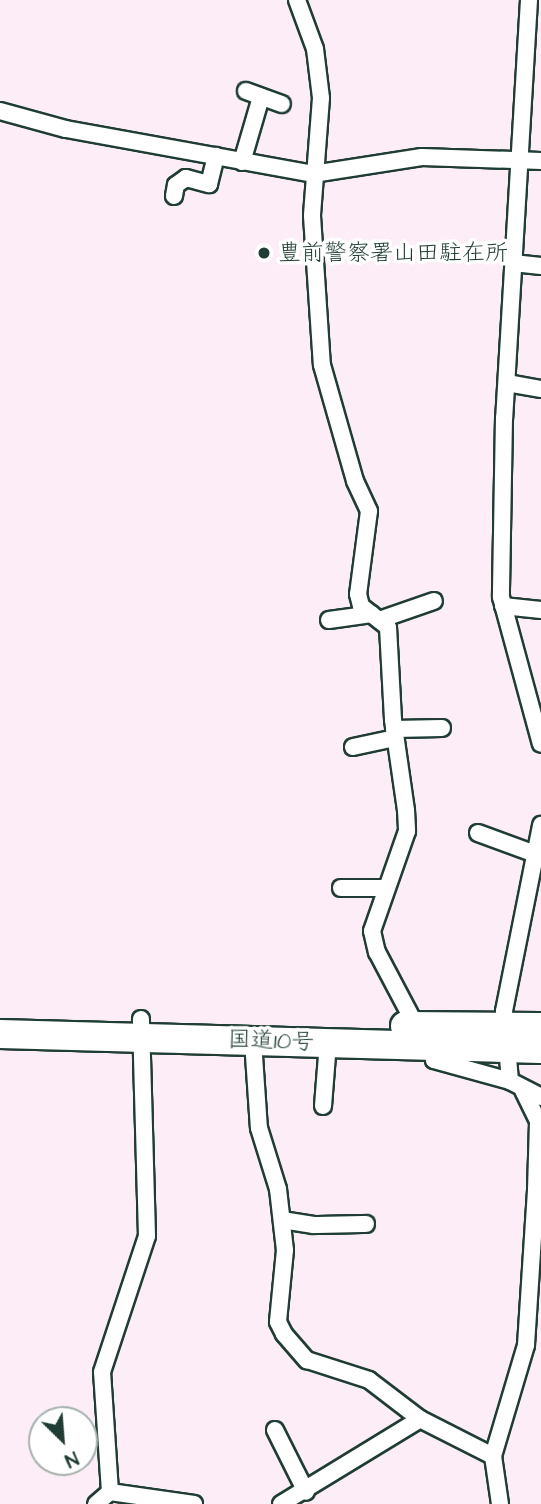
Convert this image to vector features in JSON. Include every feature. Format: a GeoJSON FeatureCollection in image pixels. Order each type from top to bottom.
{"type":"FeatureCollection","features":[{"type":"Feature","properties":{"kind":"highway","name":"国道10号"},"geometry":{"type":"LineString","coordinates":[[0,1015],[253,1041],[328,1042],[424,1036]]}},
{"type":"Feature","properties":{"kind":"highway","name":"国道10号"},"geometry":{"type":"LineString","coordinates":[[508,1038],[541,1027]]}},
{"type":"Feature","properties":{"kind":"highway","name":"国道10号"},"geometry":{"type":"LineString","coordinates":[[0,1034],[141,1028],[508,1038],[541,1049]]}},
{"type":"Feature","properties":{"kind":"street"},"geometry":{"type":"LineString","coordinates":[[297,0],[315,49],[321,98],[313,174],[317,264],[314,290],[322,365],[355,481],[369,511],[358,594],[361,606],[388,627],[394,733],[407,831],[383,888],[372,931],[377,952],[435,1060],[516,1085],[541,1097]]}},
{"type":"Feature","properties":{"kind":"street"},"geometry":{"type":"LineString","coordinates":[[529,0],[507,383],[503,606],[541,744]]}},
{"type":"Feature","properties":{"kind":"street"},"geometry":{"type":"LineString","coordinates":[[242,162],[254,94],[282,104]]}},
{"type":"Feature","properties":{"kind":"street"},"geometry":{"type":"LineString","coordinates":[[0,111],[66,129],[313,174],[422,157],[541,161]]}},
{"type":"Feature","properties":{"kind":"street"},"geometry":{"type":"LineString","coordinates":[[174,196],[176,186],[186,178],[209,184],[216,156]]}},
{"type":"Feature","properties":{"kind":"street"},"geometry":{"type":"LineString","coordinates":[[513,263],[541,266]]}},
{"type":"Feature","properties":{"kind":"street"},"geometry":{"type":"LineString","coordinates":[[507,383],[541,389]]}},
{"type":"Feature","properties":{"kind":"street"},"geometry":{"type":"LineString","coordinates":[[329,620],[375,617],[434,601]]}},
{"type":"Feature","properties":{"kind":"street"},"geometry":{"type":"LineString","coordinates":[[503,606],[541,610]]}},
{"type":"Feature","properties":{"kind":"street"},"geometry":{"type":"LineString","coordinates":[[353,747],[394,733],[442,727]]}},
{"type":"Feature","properties":{"kind":"street"},"geometry":{"type":"LineString","coordinates":[[500,1504],[493,1456],[533,1347],[539,1190],[538,1121],[516,1085],[504,1011],[541,825]]}},
{"type":"Feature","properties":{"kind":"street"},"geometry":{"type":"LineString","coordinates":[[478,834],[535,853]]}},
{"type":"Feature","properties":{"kind":"street"},"geometry":{"type":"LineString","coordinates":[[341,888],[383,888]]}},
{"type":"Feature","properties":{"kind":"street"},"geometry":{"type":"LineString","coordinates":[[110,1492],[102,1372],[147,1237],[141,1028]]}},
{"type":"Feature","properties":{"kind":"street"},"geometry":{"type":"LineString","coordinates":[[253,1041],[259,1128],[282,1220],[285,1250],[278,1322],[284,1334],[307,1360],[369,1380],[420,1419],[493,1456]]}},
{"type":"Feature","properties":{"kind":"street"},"geometry":{"type":"LineString","coordinates":[[323,1106],[328,1042]]}},
{"type":"Feature","properties":{"kind":"street"},"geometry":{"type":"LineString","coordinates":[[282,1220],[314,1225],[366,1224]]}},
{"type":"Feature","properties":{"kind":"street"},"geometry":{"type":"LineString","coordinates":[[281,1504],[306,1492],[420,1419]]}},
{"type":"Feature","properties":{"kind":"street"},"geometry":{"type":"LineString","coordinates":[[275,1430],[306,1492]]}},
{"type":"Feature","properties":{"kind":"street"},"geometry":{"type":"LineString","coordinates":[[110,1492],[145,1501],[194,1504]]}},
{"type":"Feature","properties":{"kind":"street"},"geometry":{"type":"LineString","coordinates":[[96,1504],[110,1492]]}},
{"type":"Feature","properties":{"kind":"place","name":"豊前警察署山田駐在所"},"geometry":{"type":"Point","coordinates":[264,253]}}]}
